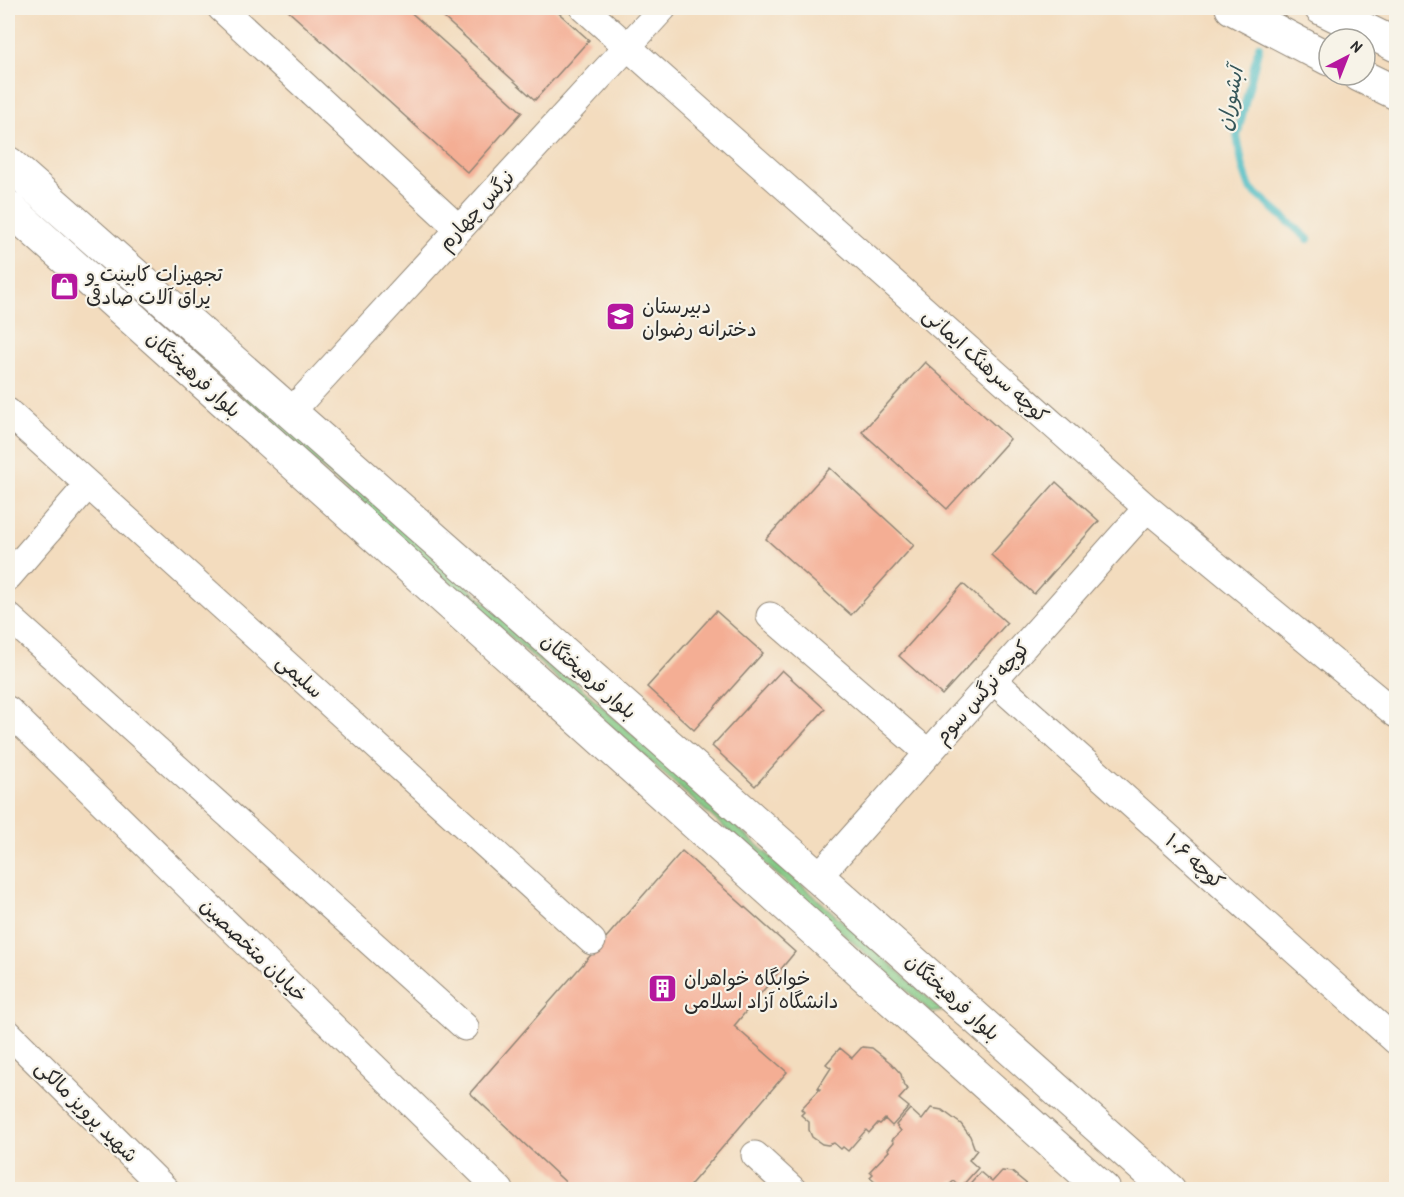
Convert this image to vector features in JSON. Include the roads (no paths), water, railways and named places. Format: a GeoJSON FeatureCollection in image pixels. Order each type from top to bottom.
{"type":"FeatureCollection","features":[{"type":"Feature","properties":{"kind":"main road"},"geometry":{"type":"LineString","coordinates":[[1232,8],[1317,53]]}},
{"type":"Feature","properties":{"kind":"main road"},"geometry":{"type":"LineString","coordinates":[[1321,8],[1396,45]]}},
{"type":"Feature","properties":{"kind":"main road"},"geometry":{"type":"LineString","coordinates":[[1377,84],[1396,93]]}},
{"type":"Feature","properties":{"kind":"main road","name":"بلوار فرهیختگان"},"geometry":{"type":"LineString","coordinates":[[8,163],[818,877],[1169,1190]]}},
{"type":"Feature","properties":{"kind":"main road","name":"بلوار فرهیختگان"},"geometry":{"type":"LineString","coordinates":[[8,207],[1104,1190]]}},
{"type":"Feature","properties":{"kind":"street"},"geometry":{"type":"LineString","coordinates":[[221,8],[459,229]]}},
{"type":"Feature","properties":{"kind":"street","name":"کوچه سرهنگ ایمانی"},"geometry":{"type":"LineString","coordinates":[[584,8],[1147,508],[1396,714]]}},
{"type":"Feature","properties":{"kind":"street","name":"نرگس چهارم"},"geometry":{"type":"LineString","coordinates":[[290,412],[663,8]]}},
{"type":"Feature","properties":{"kind":"street","name":"سلیمی"},"geometry":{"type":"LineString","coordinates":[[8,412],[592,941]]}},
{"type":"Feature","properties":{"kind":"street"},"geometry":{"type":"LineString","coordinates":[[8,577],[88,485]]}},
{"type":"Feature","properties":{"kind":"street","name":"کوچه نرگس سوم"},"geometry":{"type":"LineString","coordinates":[[818,877],[1147,508]]}},
{"type":"Feature","properties":{"kind":"street"},"geometry":{"type":"LineString","coordinates":[[8,616],[465,1027]]}},
{"type":"Feature","properties":{"kind":"street"},"geometry":{"type":"LineString","coordinates":[[771,616],[928,753]]}},
{"type":"Feature","properties":{"kind":"street","name":"کوچه ۱۰۶"},"geometry":{"type":"LineString","coordinates":[[993,680],[1393,1032]]}},
{"type":"Feature","properties":{"kind":"street","name":"خیابان متخصصین"},"geometry":{"type":"LineString","coordinates":[[12,723],[500,1190]]}},
{"type":"Feature","properties":{"kind":"street","name":"شهید پرویز مالکی"},"geometry":{"type":"LineString","coordinates":[[8,1033],[166,1190]]}},
{"type":"Feature","properties":{"kind":"street"},"geometry":{"type":"LineString","coordinates":[[755,1155],[793,1190]]}},
{"type":"Feature","properties":{"kind":"waterway","name":"آبشوران"},"geometry":{"type":"LineString","coordinates":[[1259,46],[1237,136],[1243,168],[1250,188],[1308,239]]}},
{"type":"Feature","properties":{"kind":"place","name":"تجهیزات کابینت و یراق آلات صادقی"},"geometry":{"type":"Point","coordinates":[65,286]}},
{"type":"Feature","properties":{"kind":"place","name":"دبیرستان دخترانه رضوان"},"geometry":{"type":"Point","coordinates":[621,317]}},
{"type":"Feature","properties":{"kind":"place","name":"خوابگاه خواهران دانشگاه آزاد اسلامی"},"geometry":{"type":"Point","coordinates":[663,989]}}]}
